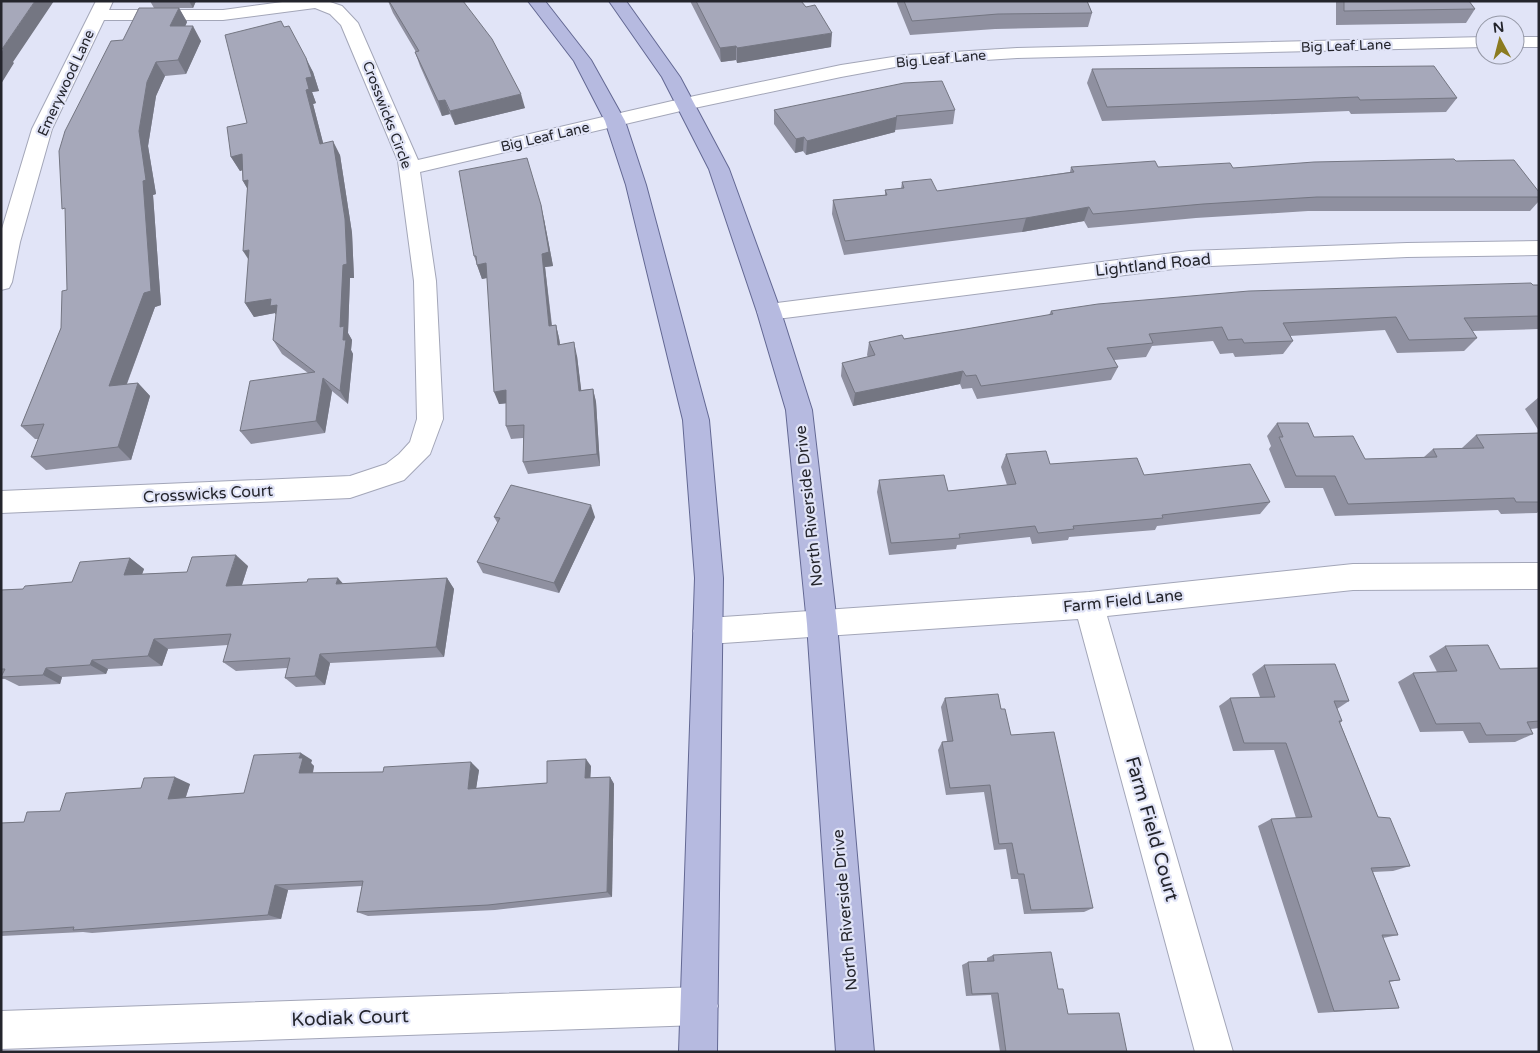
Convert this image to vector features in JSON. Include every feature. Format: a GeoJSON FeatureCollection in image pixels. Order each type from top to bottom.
{"type":"FeatureCollection","features":[{"type":"Feature","properties":{"kind":"main road"},"geometry":{"type":"LineString","coordinates":[[536,1],[582,60],[615,120],[636,185],[696,420],[709,578],[698,1052]]}},
{"type":"Feature","properties":{"kind":"main road","name":"North Riverside Drive"},"geometry":{"type":"LineString","coordinates":[[617,1],[671,77],[718,169],[769,312],[799,410],[822,624],[855,1052]]}},
{"type":"Feature","properties":{"kind":"street","name":"Crosswicks Circle"},"geometry":{"type":"LineString","coordinates":[[101,8],[223,15],[316,3],[336,10],[349,23],[408,161],[425,280],[430,419],[421,447],[408,461]]}},
{"type":"Feature","properties":{"kind":"street","name":"Emerywood Lane"},"geometry":{"type":"LineString","coordinates":[[1,282],[9,242],[42,129],[101,8]]}},
{"type":"Feature","properties":{"kind":"street","name":"Big Leaf Lane"},"geometry":{"type":"LineString","coordinates":[[409,168],[685,104],[841,71],[906,60],[1017,53],[1475,42]]}},
{"type":"Feature","properties":{"kind":"street"},"geometry":{"type":"LineString","coordinates":[[1525,42],[1539,42]]}},
{"type":"Feature","properties":{"kind":"street","name":"Lightland Road"},"geometry":{"type":"LineString","coordinates":[[769,312],[1189,259],[1407,250],[1539,248]]}},
{"type":"Feature","properties":{"kind":"street","name":"Crosswicks Court"},"geometry":{"type":"LineString","coordinates":[[1,502],[350,487],[395,472],[408,461]]}},
{"type":"Feature","properties":{"kind":"street","name":"Farm Field Lane"},"geometry":{"type":"LineString","coordinates":[[708,631],[1089,606],[1353,578],[1539,576]]}},
{"type":"Feature","properties":{"kind":"street","name":"Farm Field Court"},"geometry":{"type":"LineString","coordinates":[[1089,606],[1214,1052]]}},
{"type":"Feature","properties":{"kind":"street","name":"Kodiak Court"},"geometry":{"type":"LineString","coordinates":[[1,1030],[699,1006]]}},
{"type":"Feature","properties":{"kind":"building"},"geometry":{"type":"Polygon","coordinates":[[[1,1],[35,1],[1,53],[1,1]]]}},
{"type":"Feature","properties":{"kind":"building"},"geometry":{"type":"Polygon","coordinates":[[[389,1],[463,1],[492,39],[521,94],[450,111],[445,100],[438,101],[415,52],[419,51],[389,1]]]}},
{"type":"Feature","properties":{"kind":"building"},"geometry":{"type":"Polygon","coordinates":[[[696,1],[801,1],[806,7],[815,5],[832,33],[737,48],[736,46],[720,48],[696,1]]]}},
{"type":"Feature","properties":{"kind":"building"},"geometry":{"type":"Polygon","coordinates":[[[904,1],[1087,1],[1092,13],[998,14],[912,21],[904,1]]]}},
{"type":"Feature","properties":{"kind":"building"},"geometry":{"type":"Polygon","coordinates":[[[1344,1],[1469,1],[1475,9],[1344,11],[1344,1]]]}},
{"type":"Feature","properties":{"kind":"building"},"geometry":{"type":"Polygon","coordinates":[[[139,8],[179,8],[170,26],[193,26],[178,60],[156,62],[147,82],[139,131],[146,180],[143,181],[151,291],[144,293],[109,386],[138,383],[118,447],[31,457],[44,424],[21,426],[61,328],[62,291],[67,290],[65,208],[62,209],[59,151],[65,131],[111,41],[123,40],[139,8]]]}},
{"type":"Feature","properties":{"kind":"building"},"geometry":{"type":"Polygon","coordinates":[[[281,21],[284,27],[289,26],[306,58],[312,77],[306,78],[309,89],[306,90],[320,144],[333,141],[345,219],[347,264],[343,265],[340,327],[344,326],[343,340],[346,340],[340,391],[323,378],[316,421],[240,431],[250,381],[315,372],[273,340],[277,305],[270,306],[271,299],[245,303],[249,250],[243,251],[248,180],[243,181],[242,154],[231,157],[227,127],[247,123],[225,35],[281,21]]]}},
{"type":"Feature","properties":{"kind":"building"},"geometry":{"type":"Polygon","coordinates":[[[1434,66],[1457,98],[1360,100],[1358,97],[1107,107],[1092,69],[1434,66]]]}},
{"type":"Feature","properties":{"kind":"building"},"geometry":{"type":"Polygon","coordinates":[[[942,81],[955,110],[896,116],[807,141],[804,137],[796,139],[774,110],[904,83],[942,81]]]}},
{"type":"Feature","properties":{"kind":"building"},"geometry":{"type":"Polygon","coordinates":[[[527,158],[541,205],[549,252],[542,254],[549,326],[556,325],[558,345],[574,342],[579,391],[593,389],[597,454],[523,462],[524,425],[506,426],[506,390],[494,392],[486,263],[477,265],[476,256],[474,256],[459,171],[527,158]]]}},
{"type":"Feature","properties":{"kind":"building"},"geometry":{"type":"Polygon","coordinates":[[[1454,159],[1456,161],[1514,160],[1539,192],[1539,197],[1317,197],[1203,204],[1093,214],[1089,207],[1026,218],[845,241],[833,200],[887,195],[885,190],[904,188],[902,182],[931,179],[937,191],[1074,172],[1071,167],[1155,161],[1158,167],[1230,163],[1233,168],[1314,162],[1454,159]]]}},
{"type":"Feature","properties":{"kind":"building"},"geometry":{"type":"Polygon","coordinates":[[[1531,283],[1539,285],[1539,316],[1464,318],[1477,338],[1409,340],[1396,317],[1283,323],[1293,341],[1244,343],[1242,339],[1228,340],[1222,327],[1149,334],[1153,343],[1107,348],[1118,367],[981,386],[976,375],[966,376],[963,371],[855,393],[842,363],[875,355],[869,342],[902,335],[904,339],[966,329],[1053,314],[1051,311],[1098,304],[1249,291],[1531,283]]]}},
{"type":"Feature","properties":{"kind":"building"},"geometry":{"type":"Polygon","coordinates":[[[1277,423],[1308,423],[1314,437],[1353,436],[1365,459],[1437,457],[1433,449],[1484,448],[1476,435],[1539,433],[1539,502],[1516,502],[1514,498],[1348,504],[1335,476],[1296,476],[1279,437],[1283,437],[1277,423]]]}},
{"type":"Feature","properties":{"kind":"building"},"geometry":{"type":"Polygon","coordinates":[[[1046,451],[1050,464],[1137,458],[1144,475],[1250,464],[1270,502],[1162,515],[1163,518],[1073,526],[1074,529],[1038,533],[1035,526],[959,534],[960,538],[891,543],[879,480],[944,475],[948,491],[1016,484],[1006,454],[1046,451]]]}},
{"type":"Feature","properties":{"kind":"building"},"geometry":{"type":"Polygon","coordinates":[[[511,485],[591,505],[554,583],[477,562],[500,518],[494,517],[511,485]]]}},
{"type":"Feature","properties":{"kind":"building"},"geometry":{"type":"Polygon","coordinates":[[[236,555],[226,586],[307,582],[308,579],[338,578],[336,584],[447,578],[436,647],[320,654],[315,676],[285,678],[290,658],[223,662],[231,634],[154,639],[148,656],[92,660],[90,665],[46,668],[43,675],[1,677],[5,669],[1,669],[1,590],[72,582],[80,562],[130,558],[124,575],[187,572],[192,557],[236,555]]]}},
{"type":"Feature","properties":{"kind":"building"},"geometry":{"type":"Polygon","coordinates":[[[1488,645],[1500,669],[1539,668],[1539,721],[1527,722],[1533,734],[1486,735],[1480,723],[1436,724],[1413,673],[1457,671],[1445,646],[1488,645]]]}},
{"type":"Feature","properties":{"kind":"building"},"geometry":{"type":"Polygon","coordinates":[[[1335,664],[1349,701],[1334,701],[1342,721],[1339,721],[1378,817],[1390,818],[1410,866],[1371,868],[1398,935],[1382,935],[1400,980],[1389,981],[1399,1008],[1334,1011],[1271,819],[1312,817],[1286,743],[1244,743],[1230,698],[1275,697],[1264,665],[1335,664]]]}},
{"type":"Feature","properties":{"kind":"building"},"geometry":{"type":"Polygon","coordinates":[[[998,694],[1001,709],[1005,709],[1011,735],[1054,732],[1093,908],[1031,910],[1024,874],[1018,874],[1012,843],[999,844],[990,785],[950,788],[942,742],[953,741],[945,698],[998,694]]]}},
{"type":"Feature","properties":{"kind":"building"},"geometry":{"type":"Polygon","coordinates":[[[301,753],[299,758],[303,758],[299,773],[383,772],[384,767],[471,762],[468,789],[547,783],[547,761],[586,759],[585,778],[610,777],[607,892],[488,905],[357,912],[363,881],[275,885],[268,915],[73,930],[74,927],[1,932],[1,823],[24,822],[27,812],[60,811],[66,793],[141,788],[144,778],[175,777],[168,799],[244,793],[254,755],[301,753]]]}},
{"type":"Feature","properties":{"kind":"building"},"geometry":{"type":"Polygon","coordinates":[[[1051,952],[1058,989],[1063,989],[1068,1014],[1119,1013],[1127,1052],[1006,1052],[998,993],[972,994],[968,962],[994,961],[993,955],[1051,952]]]}}]}
